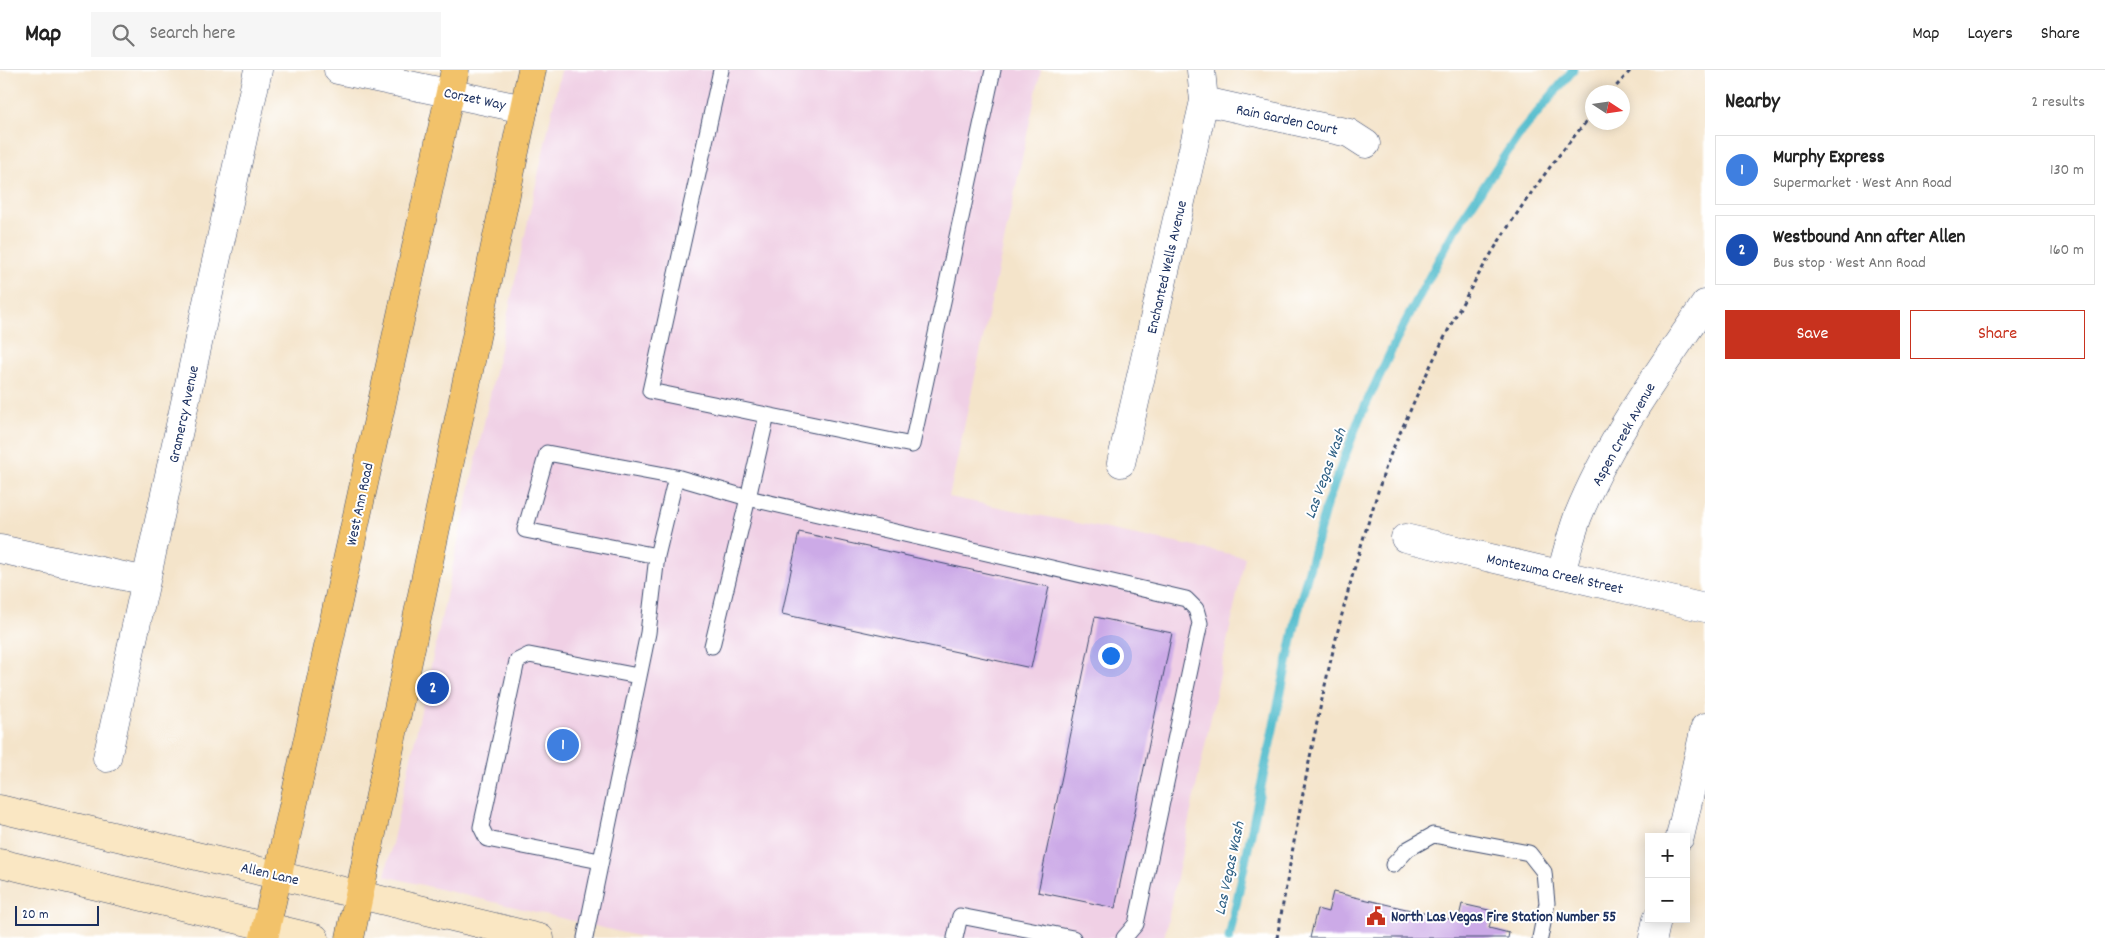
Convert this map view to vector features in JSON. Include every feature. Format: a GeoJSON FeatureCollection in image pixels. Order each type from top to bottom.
{"type":"FeatureCollection","features":[{"type":"Feature","properties":{"kind":"main road"},"geometry":{"type":"LineString","coordinates":[[350,938],[532,70]]}},
{"type":"Feature","properties":{"kind":"main road","name":"West Ann Road"},"geometry":{"type":"LineString","coordinates":[[266,932],[277,875],[453,82]]}},
{"type":"Feature","properties":{"kind":"main road","name":"Allen Lane"},"geometry":{"type":"LineString","coordinates":[[0,809],[540,938]]}},
{"type":"Feature","properties":{"kind":"main road"},"geometry":{"type":"LineString","coordinates":[[0,863],[266,932],[315,938]]}},
{"type":"Feature","properties":{"kind":"street","name":"Gramercy Avenue"},"geometry":{"type":"LineString","coordinates":[[108,758],[258,70]]}},
{"type":"Feature","properties":{"kind":"street","name":"Corzet Way"},"geometry":{"type":"LineString","coordinates":[[338,70],[453,82],[524,108]]}},
{"type":"Feature","properties":{"kind":"street","name":"Enchanted Wells Avenue"},"geometry":{"type":"LineString","coordinates":[[1121,463],[1204,101],[1201,70]]}},
{"type":"Feature","properties":{"kind":"street","name":"Rain Garden Court"},"geometry":{"type":"LineString","coordinates":[[1204,101],[1349,133],[1366,144]]}},
{"type":"Feature","properties":{"kind":"street","name":"Aspen Creek Avenue"},"geometry":{"type":"LineString","coordinates":[[1561,574],[1578,516],[1608,456],[1643,394],[1705,304]]}},
{"type":"Feature","properties":{"kind":"street","name":"Montezuma Creek Street"},"geometry":{"type":"LineString","coordinates":[[1405,538],[1705,608]]}},
{"type":"Feature","properties":{"kind":"street"},"geometry":{"type":"LineString","coordinates":[[0,549],[146,581]]}},
{"type":"Feature","properties":{"kind":"street"},"geometry":{"type":"LineString","coordinates":[[1681,833],[1705,727]]}},
{"type":"Feature","properties":{"kind":"street"},"geometry":{"type":"LineString","coordinates":[[1653,938],[1656,923]]}},
{"type":"Feature","properties":{"kind":"lane"},"geometry":{"type":"LineString","coordinates":[[721,70],[650,391],[912,445],[993,70]]}},
{"type":"Feature","properties":{"kind":"lane"},"geometry":{"type":"LineString","coordinates":[[712,646],[767,415]]}},
{"type":"Feature","properties":{"kind":"lane"},"geometry":{"type":"LineString","coordinates":[[657,556],[525,530],[547,453],[676,477],[748,498],[1186,599],[1196,609],[1200,623],[1136,924],[1124,938]]}},
{"type":"Feature","properties":{"kind":"lane"},"geometry":{"type":"LineString","coordinates":[[585,938],[648,633],[657,556],[676,477]]}},
{"type":"Feature","properties":{"kind":"lane"},"geometry":{"type":"LineString","coordinates":[[600,861],[487,839],[481,827],[517,661],[529,655],[638,676]]}},
{"type":"Feature","properties":{"kind":"lane"},"geometry":{"type":"LineString","coordinates":[[1393,865],[1408,848],[1433,835],[1529,853],[1544,872],[1547,903],[1540,938]]}},
{"type":"Feature","properties":{"kind":"lane"},"geometry":{"type":"LineString","coordinates":[[955,938],[960,916],[1073,938]]}},
{"type":"Feature","properties":{"kind":"path"},"geometry":{"type":"LineString","coordinates":[[1618,85],[1631,70]]}},
{"type":"Feature","properties":{"kind":"shaded area"},"geometry":{"type":"Polygon","coordinates":[[[561,70],[1041,70],[949,497],[1245,557],[1164,938],[645,938],[385,876],[561,70]]]}},
{"type":"Feature","properties":{"kind":"building"},"geometry":{"type":"Polygon","coordinates":[[[799,532],[1049,587],[1031,668],[782,614],[799,532]]]}},
{"type":"Feature","properties":{"kind":"building"},"geometry":{"type":"Polygon","coordinates":[[[1095,617],[1172,633],[1115,908],[1038,892],[1095,617]]]}},
{"type":"Feature","properties":{"kind":"building","name":"North Las Vegas Fire Station Number 55"},"geometry":{"type":"Polygon","coordinates":[[[1333,892],[1458,921],[1462,904],[1493,911],[1489,928],[1509,933],[1508,938],[1310,938],[1317,909],[1328,912],[1333,892]]]}},
{"type":"Feature","properties":{"kind":"waterway","name":"Las Vegas Wash"},"geometry":{"type":"LineString","coordinates":[[1229,938],[1298,611],[1326,506],[1359,419],[1400,332],[1454,231],[1518,136],[1573,70]]}},
{"type":"Feature","properties":{"kind":"place","name":"Westbound Ann after Allen"},"geometry":{"type":"Point","coordinates":[433,688]}},
{"type":"Feature","properties":{"kind":"place","name":"Murphy Express"},"geometry":{"type":"Point","coordinates":[563,745]}},
{"type":"Feature","properties":{"kind":"place","name":"North Las Vegas Fire Station Number 55"},"geometry":{"type":"Point","coordinates":[1376,916]}}]}
